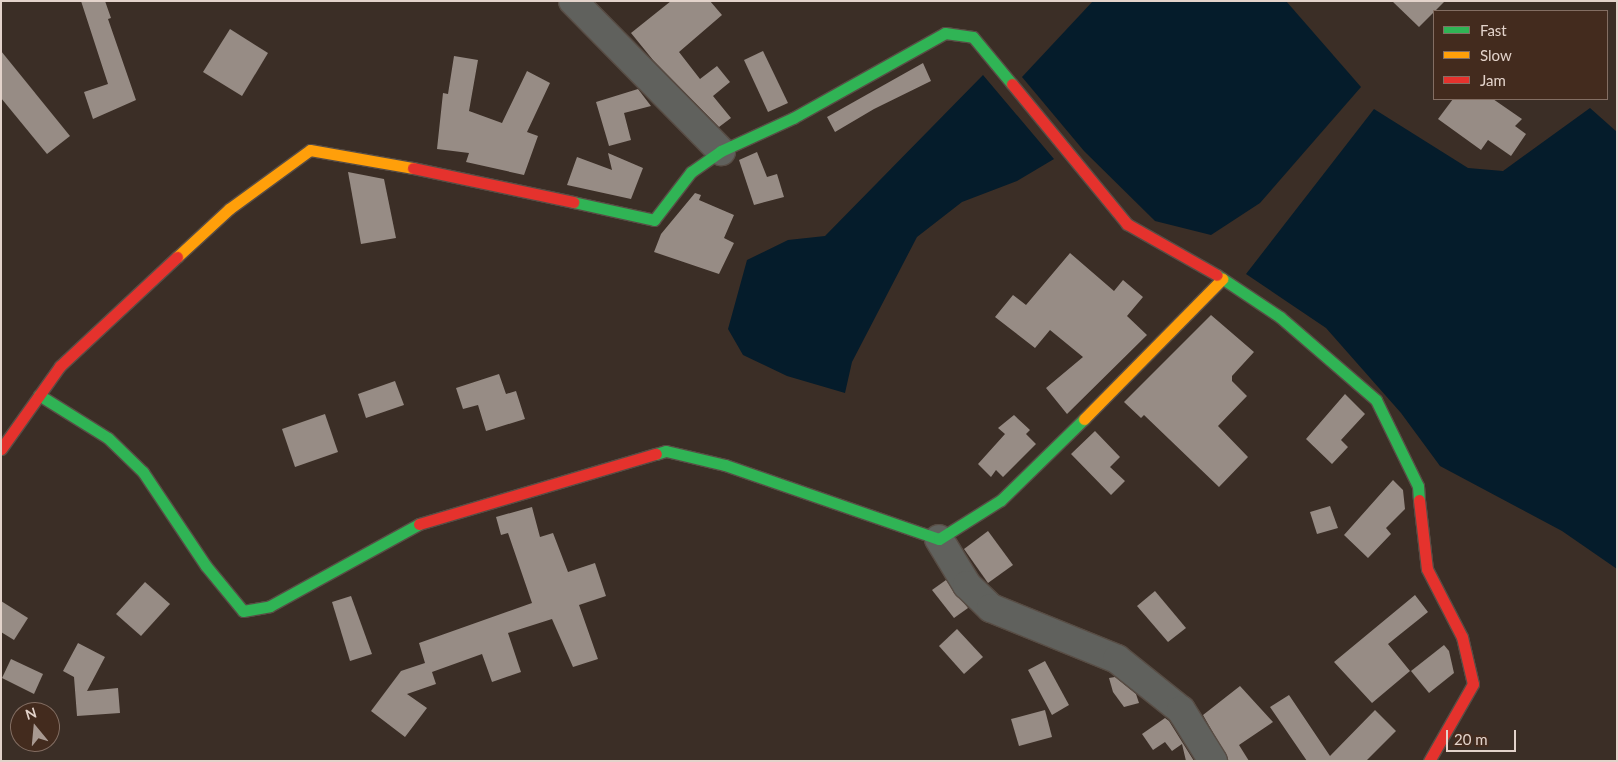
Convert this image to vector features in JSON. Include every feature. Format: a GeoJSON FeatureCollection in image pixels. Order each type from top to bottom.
{"type":"FeatureCollection","features":[{"type":"Feature","properties":{"kind":"street"},"geometry":{"type":"LineString","coordinates":[[574,1],[721,151]]}},
{"type":"Feature","properties":{"kind":"street"},"geometry":{"type":"LineString","coordinates":[[1,449],[60,366],[229,209],[310,150],[443,173],[654,220],[691,172],[721,151],[793,118],[945,33],[973,37],[1128,224],[1222,279],[1280,318],[1376,400],[1418,486],[1426,569],[1462,637],[1473,684],[1429,761]]}},
{"type":"Feature","properties":{"kind":"street"},"geometry":{"type":"LineString","coordinates":[[938,539],[1001,500],[1145,360],[1222,279]]}},
{"type":"Feature","properties":{"kind":"street"},"geometry":{"type":"LineString","coordinates":[[39,395],[108,438],[143,472],[206,566],[244,610],[270,606],[415,525],[666,450],[726,465],[938,539],[967,585],[991,608],[1117,659],[1181,710],[1213,761]]}},
{"type":"Feature","properties":{"kind":"water"},"geometry":{"type":"Polygon","coordinates":[[[1093,1],[1286,1],[1361,87],[1260,203],[1211,235],[1155,221],[1084,151],[1022,77],[1093,1]]]}},
{"type":"Feature","properties":{"kind":"water"},"geometry":{"type":"Polygon","coordinates":[[[983,75],[1054,159],[1017,181],[962,202],[917,237],[852,362],[845,393],[787,376],[743,355],[728,329],[747,260],[788,240],[825,236],[983,75]]]}},
{"type":"Feature","properties":{"kind":"water"},"geometry":{"type":"Polygon","coordinates":[[[1590,108],[1617,132],[1617,569],[1562,531],[1440,466],[1401,413],[1326,328],[1246,274],[1374,109],[1468,168],[1503,171],[1590,108]]]}},
{"type":"Feature","properties":{"kind":"building"},"geometry":{"type":"Polygon","coordinates":[[[81,1],[105,1],[111,18],[108,19],[136,100],[93,119],[84,92],[108,84],[81,1]]]}},
{"type":"Feature","properties":{"kind":"building"},"geometry":{"type":"Polygon","coordinates":[[[671,1],[710,1],[722,15],[679,52],[700,79],[717,66],[730,82],[713,96],[731,118],[719,127],[653,60],[631,33],[671,1]]]}},
{"type":"Feature","properties":{"kind":"building"},"geometry":{"type":"Polygon","coordinates":[[[1392,1],[1445,1],[1436,10],[1433,10],[1433,13],[1419,27],[1392,1]]]}},
{"type":"Feature","properties":{"kind":"building"},"geometry":{"type":"Polygon","coordinates":[[[230,29],[268,53],[242,96],[203,72],[230,29]]]}},
{"type":"Feature","properties":{"kind":"building"},"geometry":{"type":"Polygon","coordinates":[[[1,51],[70,136],[47,154],[1,98],[1,51]]]}},
{"type":"Feature","properties":{"kind":"building"},"geometry":{"type":"Polygon","coordinates":[[[763,51],[788,103],[768,112],[744,60],[763,51]]]}},
{"type":"Feature","properties":{"kind":"building"},"geometry":{"type":"Polygon","coordinates":[[[454,56],[478,60],[469,111],[502,123],[527,71],[550,83],[527,132],[538,136],[524,175],[466,162],[469,153],[437,149],[443,93],[448,94],[454,56]]]}},
{"type":"Feature","properties":{"kind":"building"},"geometry":{"type":"Polygon","coordinates":[[[923,63],[931,81],[874,109],[835,132],[827,117],[923,63]]]}},
{"type":"Feature","properties":{"kind":"building"},"geometry":{"type":"Polygon","coordinates":[[[638,89],[651,106],[624,113],[631,140],[609,146],[596,102],[638,89]]]}},
{"type":"Feature","properties":{"kind":"building"},"geometry":{"type":"Polygon","coordinates":[[[1452,100],[1494,100],[1522,119],[1515,126],[1526,134],[1511,156],[1488,140],[1481,150],[1438,119],[1452,100]]]}},
{"type":"Feature","properties":{"kind":"building"},"geometry":{"type":"Polygon","coordinates":[[[757,152],[767,177],[777,174],[784,197],[754,205],[739,160],[757,152]]]}},
{"type":"Feature","properties":{"kind":"building"},"geometry":{"type":"Polygon","coordinates":[[[608,153],[643,168],[631,199],[567,185],[577,157],[612,170],[608,153]]]}},
{"type":"Feature","properties":{"kind":"building"},"geometry":{"type":"Polygon","coordinates":[[[348,172],[384,179],[396,238],[361,244],[348,172]]]}},
{"type":"Feature","properties":{"kind":"building"},"geometry":{"type":"Polygon","coordinates":[[[695,193],[701,195],[699,200],[734,215],[724,238],[734,243],[719,274],[654,252],[661,234],[695,193]]]}},
{"type":"Feature","properties":{"kind":"building"},"geometry":{"type":"Polygon","coordinates":[[[1070,253],[1114,291],[1123,280],[1143,297],[1127,316],[1147,335],[1067,414],[1046,388],[1083,357],[1050,330],[1035,348],[995,317],[1013,295],[1026,305],[1070,253]]]}},
{"type":"Feature","properties":{"kind":"building"},"geometry":{"type":"Polygon","coordinates":[[[1211,315],[1254,352],[1232,376],[1232,381],[1247,396],[1218,426],[1248,457],[1219,487],[1144,415],[1141,418],[1124,402],[1211,315]]]}},
{"type":"Feature","properties":{"kind":"building"},"geometry":{"type":"Polygon","coordinates":[[[499,374],[506,394],[516,391],[525,419],[486,431],[478,405],[463,409],[456,388],[499,374]]]}},
{"type":"Feature","properties":{"kind":"building"},"geometry":{"type":"Polygon","coordinates":[[[395,381],[404,405],[366,418],[358,394],[395,381]]]}},
{"type":"Feature","properties":{"kind":"building"},"geometry":{"type":"Polygon","coordinates":[[[1345,394],[1365,414],[1341,440],[1348,447],[1332,464],[1306,439],[1345,394]]]}},
{"type":"Feature","properties":{"kind":"building"},"geometry":{"type":"Polygon","coordinates":[[[325,414],[338,452],[295,467],[282,429],[325,414]]]}},
{"type":"Feature","properties":{"kind":"building"},"geometry":{"type":"Polygon","coordinates":[[[1014,415],[1030,430],[1026,434],[1036,444],[1003,477],[996,470],[991,477],[978,464],[1005,434],[998,428],[1014,415]]]}},
{"type":"Feature","properties":{"kind":"building"},"geometry":{"type":"Polygon","coordinates":[[[1095,431],[1120,457],[1110,467],[1125,481],[1111,495],[1071,454],[1095,431]]]}},
{"type":"Feature","properties":{"kind":"building"},"geometry":{"type":"Polygon","coordinates":[[[1393,480],[1403,490],[1405,509],[1386,528],[1391,534],[1368,558],[1344,535],[1393,480]]]}},
{"type":"Feature","properties":{"kind":"building"},"geometry":{"type":"Polygon","coordinates":[[[1330,506],[1338,528],[1317,534],[1310,512],[1330,506]]]}},
{"type":"Feature","properties":{"kind":"building"},"geometry":{"type":"Polygon","coordinates":[[[532,507],[540,537],[553,533],[568,572],[595,563],[606,596],[579,605],[598,659],[573,667],[552,619],[508,633],[521,672],[492,682],[482,654],[432,672],[436,684],[407,694],[427,708],[405,737],[371,711],[401,671],[425,663],[419,643],[532,603],[508,533],[501,535],[496,517],[532,507]]]}},
{"type":"Feature","properties":{"kind":"building"},"geometry":{"type":"Polygon","coordinates":[[[988,531],[1013,565],[988,583],[964,549],[988,531]]]}},
{"type":"Feature","properties":{"kind":"building"},"geometry":{"type":"Polygon","coordinates":[[[946,580],[968,608],[954,618],[932,590],[946,580]]]}},
{"type":"Feature","properties":{"kind":"building"},"geometry":{"type":"Polygon","coordinates":[[[145,582],[170,604],[141,636],[116,614],[145,582]]]}},
{"type":"Feature","properties":{"kind":"building"},"geometry":{"type":"Polygon","coordinates":[[[1155,591],[1186,628],[1168,642],[1137,606],[1155,591]]]}},
{"type":"Feature","properties":{"kind":"building"},"geometry":{"type":"Polygon","coordinates":[[[1415,595],[1428,612],[1388,644],[1410,671],[1372,703],[1334,662],[1415,595]]]}},
{"type":"Feature","properties":{"kind":"building"},"geometry":{"type":"Polygon","coordinates":[[[351,596],[372,654],[350,661],[332,602],[351,596]]]}},
{"type":"Feature","properties":{"kind":"building"},"geometry":{"type":"Polygon","coordinates":[[[1,601],[28,618],[14,640],[1,632],[1,601]]]}},
{"type":"Feature","properties":{"kind":"building"},"geometry":{"type":"Polygon","coordinates":[[[957,629],[983,657],[964,674],[939,646],[957,629]]]}},
{"type":"Feature","properties":{"kind":"building"},"geometry":{"type":"Polygon","coordinates":[[[78,643],[105,657],[87,691],[118,688],[120,713],[77,716],[74,677],[63,671],[78,643]]]}},
{"type":"Feature","properties":{"kind":"building"},"geometry":{"type":"Polygon","coordinates":[[[1444,645],[1449,651],[1454,673],[1429,693],[1411,671],[1444,645]]]}},
{"type":"Feature","properties":{"kind":"building"},"geometry":{"type":"Polygon","coordinates":[[[11,659],[43,674],[34,694],[2,678],[11,659]]]}},
{"type":"Feature","properties":{"kind":"building"},"geometry":{"type":"Polygon","coordinates":[[[1045,661],[1069,705],[1052,715],[1028,670],[1045,661]]]}},
{"type":"Feature","properties":{"kind":"building"},"geometry":{"type":"Polygon","coordinates":[[[1115,677],[1136,694],[1139,703],[1124,707],[1113,692],[1109,678],[1115,677]]]}},
{"type":"Feature","properties":{"kind":"building"},"geometry":{"type":"Polygon","coordinates":[[[1240,686],[1273,722],[1239,745],[1249,761],[1229,761],[1203,715],[1240,686]]]}},
{"type":"Feature","properties":{"kind":"building"},"geometry":{"type":"Polygon","coordinates":[[[1289,695],[1330,756],[1375,710],[1396,731],[1366,761],[1307,761],[1270,707],[1289,695]]]}},
{"type":"Feature","properties":{"kind":"building"},"geometry":{"type":"Polygon","coordinates":[[[1045,710],[1052,737],[1019,746],[1011,719],[1045,710]]]}},
{"type":"Feature","properties":{"kind":"building"},"geometry":{"type":"Polygon","coordinates":[[[1165,718],[1169,721],[1194,761],[1186,761],[1182,744],[1172,751],[1165,742],[1153,750],[1142,734],[1165,718]]]}},
{"type":"Feature","properties":{"kind":"traffic: fast"},"geometry":{"type":"LineString","coordinates":[[573,202],[654,220],[691,172],[721,151],[793,118],[945,33],[973,37],[1012,84]]}},
{"type":"Feature","properties":{"kind":"traffic: fast"},"geometry":{"type":"LineString","coordinates":[[1217,275],[1280,317],[1376,400],[1418,486],[1419,500]]}},
{"type":"Feature","properties":{"kind":"traffic: fast"},"geometry":{"type":"LineString","coordinates":[[39,395],[108,438],[143,472],[206,566],[243,611],[270,606],[419,524]]}},
{"type":"Feature","properties":{"kind":"traffic: fast"},"geometry":{"type":"LineString","coordinates":[[656,454],[666,451],[725,465],[939,539],[1001,500],[1084,419]]}},
{"type":"Feature","properties":{"kind":"traffic: slow"},"geometry":{"type":"LineString","coordinates":[[177,257],[229,209],[310,150],[413,168]]}},
{"type":"Feature","properties":{"kind":"traffic: slow"},"geometry":{"type":"LineString","coordinates":[[1084,419],[1222,279]]}},
{"type":"Feature","properties":{"kind":"traffic: jam"},"geometry":{"type":"LineString","coordinates":[[1012,84],[1127,224],[1217,275]]}},
{"type":"Feature","properties":{"kind":"traffic: jam"},"geometry":{"type":"LineString","coordinates":[[413,168],[573,202]]}},
{"type":"Feature","properties":{"kind":"traffic: jam"},"geometry":{"type":"LineString","coordinates":[[1,449],[60,366],[177,257]]}},
{"type":"Feature","properties":{"kind":"traffic: jam"},"geometry":{"type":"LineString","coordinates":[[419,524],[656,454]]}},
{"type":"Feature","properties":{"kind":"traffic: jam"},"geometry":{"type":"LineString","coordinates":[[1419,500],[1427,569],[1462,637],[1473,684],[1429,761]]}}]}
